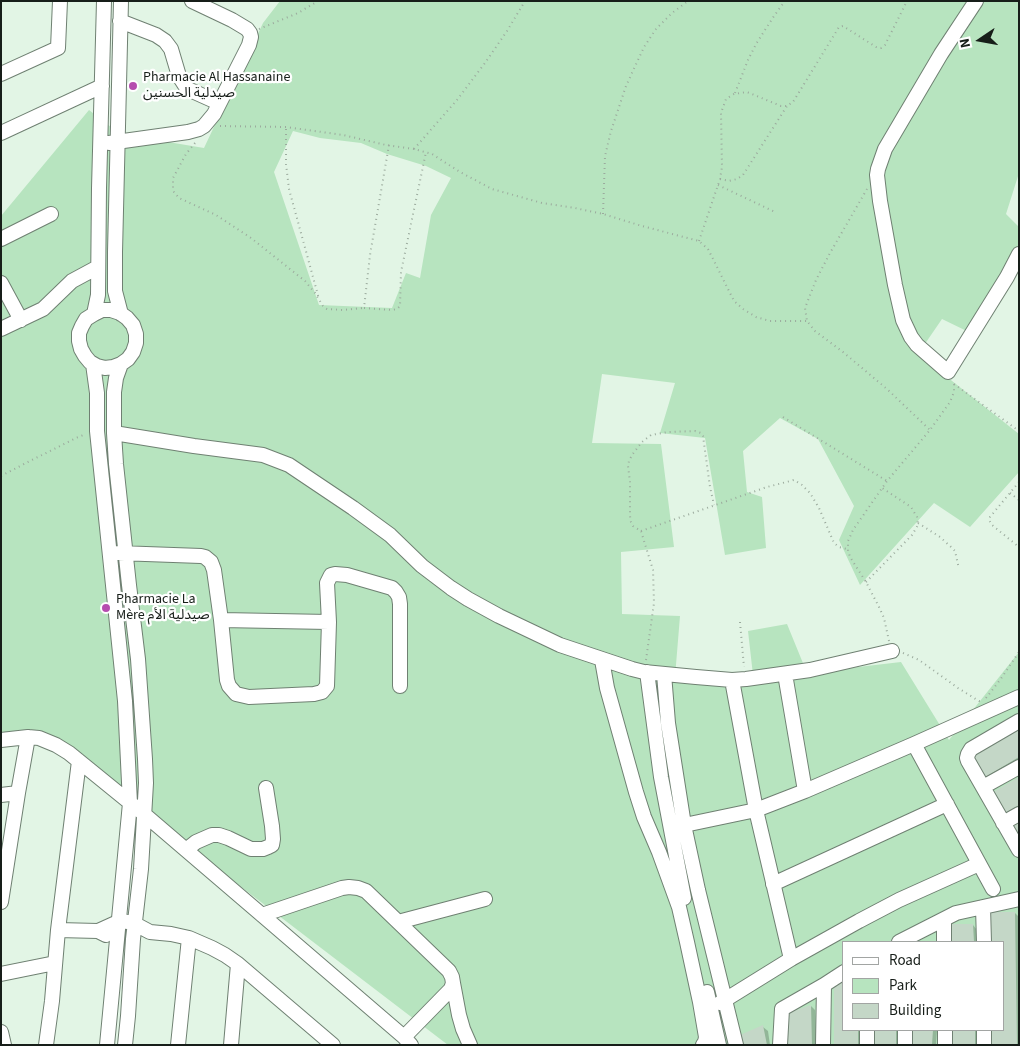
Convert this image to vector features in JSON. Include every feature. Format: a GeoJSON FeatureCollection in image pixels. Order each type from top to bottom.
{"type":"FeatureCollection","features":[{"type":"Feature","properties":{"kind":"street"},"geometry":{"type":"LineString","coordinates":[[1,74],[58,48],[60,1]]}},
{"type":"Feature","properties":{"kind":"street"},"geometry":{"type":"LineString","coordinates":[[94,314],[98,295],[104,1]]}},
{"type":"Feature","properties":{"kind":"street"},"geometry":{"type":"LineString","coordinates":[[120,1],[114,252],[115,291],[121,314]]}},
{"type":"Feature","properties":{"kind":"street"},"geometry":{"type":"LineString","coordinates":[[100,144],[188,132],[203,126],[214,114],[249,45],[251,37],[247,29],[192,1]]}},
{"type":"Feature","properties":{"kind":"street"},"geometry":{"type":"LineString","coordinates":[[976,1],[941,54],[885,149],[877,175],[894,284],[903,320],[917,345],[951,378],[1019,254]]}},
{"type":"Feature","properties":{"kind":"street"},"geometry":{"type":"LineString","coordinates":[[120,22],[156,35],[165,42],[171,50],[179,76],[186,87],[219,103]]}},
{"type":"Feature","properties":{"kind":"street"},"geometry":{"type":"LineString","coordinates":[[1,133],[102,86]]}},
{"type":"Feature","properties":{"kind":"street"},"geometry":{"type":"LineString","coordinates":[[1,239],[51,214]]}},
{"type":"Feature","properties":{"kind":"street"},"geometry":{"type":"LineString","coordinates":[[1,329],[42,309],[72,281],[98,267]]}},
{"type":"Feature","properties":{"kind":"street"},"geometry":{"type":"LineString","coordinates":[[1,283],[22,320]]}},
{"type":"Feature","properties":{"kind":"street"},"geometry":{"type":"LineString","coordinates":[[102,310],[111,310],[121,314],[133,325],[136,334],[133,352],[128,359],[113,367],[105,368],[93,364],[84,356],[80,349],[79,333],[82,326],[86,319],[102,310]]}},
{"type":"Feature","properties":{"kind":"street"},"geometry":{"type":"LineString","coordinates":[[93,364],[97,393],[97,431],[125,701],[130,803],[107,1045]]}},
{"type":"Feature","properties":{"kind":"street"},"geometry":{"type":"LineString","coordinates":[[121,364],[114,392],[114,433],[138,659],[146,783],[126,1045]]}},
{"type":"Feature","properties":{"kind":"street"},"geometry":{"type":"LineString","coordinates":[[114,433],[263,455],[289,466],[374,523],[390,535],[422,566],[468,599],[560,645],[602,660],[646,672],[739,680],[810,670],[892,651]]}},
{"type":"Feature","properties":{"kind":"street"},"geometry":{"type":"LineString","coordinates":[[109,552],[201,556],[209,559],[213,564],[214,570],[228,684],[236,694],[249,697],[314,694],[325,689],[328,679],[329,622],[327,583],[331,575],[347,575],[386,586],[396,592],[400,604],[400,686]]}},
{"type":"Feature","properties":{"kind":"street"},"geometry":{"type":"LineString","coordinates":[[221,620],[329,622]]}},
{"type":"Feature","properties":{"kind":"street"},"geometry":{"type":"LineString","coordinates":[[602,660],[644,817],[659,852],[688,942],[706,1037],[703,1045]]}},
{"type":"Feature","properties":{"kind":"street"},"geometry":{"type":"LineString","coordinates":[[646,672],[681,890],[719,1045]]}},
{"type":"Feature","properties":{"kind":"street"},"geometry":{"type":"LineString","coordinates":[[664,674],[668,723],[684,825],[736,1045]]}},
{"type":"Feature","properties":{"kind":"street"},"geometry":{"type":"LineString","coordinates":[[785,674],[804,791]]}},
{"type":"Feature","properties":{"kind":"street"},"geometry":{"type":"LineString","coordinates":[[739,680],[756,810],[791,959]]}},
{"type":"Feature","properties":{"kind":"street"},"geometry":{"type":"LineString","coordinates":[[670,828],[756,810],[914,744],[1019,697]]}},
{"type":"Feature","properties":{"kind":"street"},"geometry":{"type":"LineString","coordinates":[[1019,721],[973,747],[969,751],[967,758],[1019,850]]}},
{"type":"Feature","properties":{"kind":"street"},"geometry":{"type":"LineString","coordinates":[[1,902],[6,841],[18,793],[28,737]]}},
{"type":"Feature","properties":{"kind":"street"},"geometry":{"type":"LineString","coordinates":[[1,740],[28,737],[39,738],[49,741],[69,753],[144,814],[407,1041],[454,983]]}},
{"type":"Feature","properties":{"kind":"street"},"geometry":{"type":"LineString","coordinates":[[914,744],[993,889]]}},
{"type":"Feature","properties":{"kind":"street"},"geometry":{"type":"LineString","coordinates":[[46,1045],[79,761]]}},
{"type":"Feature","properties":{"kind":"street"},"geometry":{"type":"LineString","coordinates":[[983,787],[1019,767]]}},
{"type":"Feature","properties":{"kind":"street"},"geometry":{"type":"LineString","coordinates":[[186,850],[196,842],[212,835],[228,838],[251,849],[263,849],[272,844],[272,826],[266,788]]}},
{"type":"Feature","properties":{"kind":"street"},"geometry":{"type":"LineString","coordinates":[[1,795],[18,793]]}},
{"type":"Feature","properties":{"kind":"street"},"geometry":{"type":"LineString","coordinates":[[773,884],[947,804]]}},
{"type":"Feature","properties":{"kind":"street"},"geometry":{"type":"LineString","coordinates":[[1003,823],[1019,814]]}},
{"type":"Feature","properties":{"kind":"street"},"geometry":{"type":"LineString","coordinates":[[711,1008],[833,935],[899,900],[980,864]]}},
{"type":"Feature","properties":{"kind":"street"},"geometry":{"type":"LineString","coordinates":[[262,915],[349,886],[366,891],[449,971],[454,983],[461,1022],[470,1045]]}},
{"type":"Feature","properties":{"kind":"street"},"geometry":{"type":"LineString","coordinates":[[398,922],[485,899]]}},
{"type":"Feature","properties":{"kind":"street"},"geometry":{"type":"LineString","coordinates":[[902,941],[956,913],[1019,899]]}},
{"type":"Feature","properties":{"kind":"street"},"geometry":{"type":"LineString","coordinates":[[983,907],[984,941]]}},
{"type":"Feature","properties":{"kind":"street"},"geometry":{"type":"LineString","coordinates":[[944,920],[944,941]]}},
{"type":"Feature","properties":{"kind":"street"},"geometry":{"type":"LineString","coordinates":[[98,931],[120,921],[128,922],[150,932],[189,938],[212,948],[238,964],[333,1045]]}},
{"type":"Feature","properties":{"kind":"street"},"geometry":{"type":"LineString","coordinates":[[58,930],[98,931],[118,940],[133,939],[150,932]]}},
{"type":"Feature","properties":{"kind":"street"},"geometry":{"type":"LineString","coordinates":[[178,1045],[189,938]]}},
{"type":"Feature","properties":{"kind":"street"},"geometry":{"type":"LineString","coordinates":[[1,974],[55,963]]}},
{"type":"Feature","properties":{"kind":"street"},"geometry":{"type":"LineString","coordinates":[[231,1045],[238,964]]}},
{"type":"Feature","properties":{"kind":"street"},"geometry":{"type":"LineString","coordinates":[[780,1045],[782,1009],[842,973]]}},
{"type":"Feature","properties":{"kind":"street"},"geometry":{"type":"LineString","coordinates":[[823,1045],[824,985]]}},
{"type":"Feature","properties":{"kind":"street"},"geometry":{"type":"LineString","coordinates":[[867,1031],[867,1045]]}},
{"type":"Feature","properties":{"kind":"street"},"geometry":{"type":"LineString","coordinates":[[904,1031],[905,1045]]}},
{"type":"Feature","properties":{"kind":"street"},"geometry":{"type":"LineString","coordinates":[[945,1031],[945,1045]]}},
{"type":"Feature","properties":{"kind":"street"},"geometry":{"type":"LineString","coordinates":[[984,1031],[984,1045]]}},
{"type":"Feature","properties":{"kind":"street"},"geometry":{"type":"LineString","coordinates":[[1,1032],[4,1045]]}},
{"type":"Feature","properties":{"kind":"path"},"geometry":{"type":"LineString","coordinates":[[250,33],[298,13],[318,1]]}},
{"type":"Feature","properties":{"kind":"path"},"geometry":{"type":"LineString","coordinates":[[414,149],[474,78],[507,32],[525,1]]}},
{"type":"Feature","properties":{"kind":"path"},"geometry":{"type":"LineString","coordinates":[[603,214],[605,156],[626,86],[652,33],[663,21],[688,1]]}},
{"type":"Feature","properties":{"kind":"path"},"geometry":{"type":"LineString","coordinates":[[734,94],[756,44],[785,1]]}},
{"type":"Feature","properties":{"kind":"path"},"geometry":{"type":"LineString","coordinates":[[720,179],[729,181],[743,175],[839,27],[843,26],[876,47],[881,48],[885,45],[907,1]]}},
{"type":"Feature","properties":{"kind":"path"},"geometry":{"type":"LineString","coordinates":[[699,241],[720,179],[722,167],[720,113],[726,99],[734,94],[747,92],[781,106],[787,106]]}},
{"type":"Feature","properties":{"kind":"path"},"geometry":{"type":"LineString","coordinates":[[426,152],[401,272],[400,306],[392,310],[364,308],[327,309],[321,304],[305,281],[251,238],[216,215],[179,198],[174,192],[172,182],[203,126],[286,127],[343,135],[414,149],[426,152],[438,158],[492,189],[542,203],[603,214],[699,241],[708,249],[734,301],[743,309],[756,317],[770,321],[807,321]]}},
{"type":"Feature","properties":{"kind":"path"},"geometry":{"type":"LineString","coordinates":[[286,127],[286,164],[289,188],[321,304]]}},
{"type":"Feature","properties":{"kind":"path"},"geometry":{"type":"LineString","coordinates":[[364,308],[370,255],[389,145]]}},
{"type":"Feature","properties":{"kind":"path"},"geometry":{"type":"LineString","coordinates":[[877,175],[854,211],[816,280],[805,308],[807,321],[814,331],[843,352],[930,430]]}},
{"type":"Feature","properties":{"kind":"path"},"geometry":{"type":"LineString","coordinates":[[718,185],[776,212]]}},
{"type":"Feature","properties":{"kind":"path"},"geometry":{"type":"LineString","coordinates":[[951,378],[954,392],[950,402],[930,430],[887,481],[853,530],[848,541],[848,550],[850,557],[866,582],[884,618],[892,651],[907,654],[919,660],[958,688],[981,701],[988,697],[1019,652]]}},
{"type":"Feature","properties":{"kind":"path"},"geometry":{"type":"LineString","coordinates":[[951,378],[1019,431]]}},
{"type":"Feature","properties":{"kind":"path"},"geometry":{"type":"LineString","coordinates":[[783,417],[887,481]]}},
{"type":"Feature","properties":{"kind":"path"},"geometry":{"type":"LineString","coordinates":[[646,672],[654,603],[654,582],[651,560],[641,531],[632,524],[630,516],[628,466],[632,455],[642,442],[651,435],[680,430],[701,433],[714,505]]}},
{"type":"Feature","properties":{"kind":"path"},"geometry":{"type":"LineString","coordinates":[[1,476],[76,438],[97,431]]}},
{"type":"Feature","properties":{"kind":"path"},"geometry":{"type":"LineString","coordinates":[[641,531],[774,485],[794,480],[810,493],[819,508],[834,543],[848,550]]}},
{"type":"Feature","properties":{"kind":"path"},"geometry":{"type":"LineString","coordinates":[[1019,482],[990,517],[992,524],[1019,547]]}},
{"type":"Feature","properties":{"kind":"path"},"geometry":{"type":"LineString","coordinates":[[866,582],[912,535],[918,523],[911,507],[882,488]]}},
{"type":"Feature","properties":{"kind":"path"},"geometry":{"type":"LineString","coordinates":[[1010,493],[1019,500]]}},
{"type":"Feature","properties":{"kind":"path"},"geometry":{"type":"LineString","coordinates":[[918,523],[940,536],[950,546],[954,551],[959,569]]}},
{"type":"Feature","properties":{"kind":"path"},"geometry":{"type":"LineString","coordinates":[[739,680],[740,622]]}},
{"type":"Feature","properties":{"kind":"green space"},"geometry":{"type":"Polygon","coordinates":[[[280,1],[1019,1],[1019,173],[1006,214],[1019,227],[1019,260],[977,336],[942,319],[918,354],[1019,434],[1019,472],[970,527],[934,503],[860,585],[839,540],[854,506],[818,439],[780,418],[743,451],[747,492],[762,497],[766,548],[725,555],[705,438],[660,433],[675,383],[602,374],[592,443],[661,444],[674,547],[621,552],[622,614],[680,616],[675,677],[754,684],[748,631],[787,624],[807,673],[901,662],[949,740],[1019,652],[1019,1045],[448,1045],[41,734],[1,738],[1,216],[89,110],[120,134],[204,148],[263,23],[280,1]],[[293,131],[274,172],[319,305],[392,308],[406,273],[420,278],[431,215],[451,178],[426,166],[387,154],[361,143],[320,138],[293,131]]]}},
{"type":"Feature","properties":{"kind":"building"},"geometry":{"type":"Polygon","coordinates":[[[1019,729],[1019,757],[982,779],[970,758],[1019,729]]]}},
{"type":"Feature","properties":{"kind":"building"},"geometry":{"type":"Polygon","coordinates":[[[1019,777],[1019,805],[1002,815],[990,794],[1019,777]]]}},
{"type":"Feature","properties":{"kind":"building"},"geometry":{"type":"Polygon","coordinates":[[[1019,822],[1019,844],[1009,828],[1019,822]]]}},
{"type":"Feature","properties":{"kind":"building"},"geometry":{"type":"Polygon","coordinates":[[[987,912],[1015,912],[1017,1045],[989,1045],[989,1031],[1005,1031],[1005,941],[988,941],[987,912]]]}},
{"type":"Feature","properties":{"kind":"building"},"geometry":{"type":"Polygon","coordinates":[[[948,924],[973,924],[974,941],[948,941],[948,924]]]}},
{"type":"Feature","properties":{"kind":"building"},"geometry":{"type":"Polygon","coordinates":[[[834,983],[842,983],[842,1031],[858,1031],[858,1045],[834,1045],[834,983]]]}},
{"type":"Feature","properties":{"kind":"building"},"geometry":{"type":"Polygon","coordinates":[[[811,1005],[812,1045],[787,1045],[788,1013],[811,1005]]]}},
{"type":"Feature","properties":{"kind":"building"},"geometry":{"type":"Polygon","coordinates":[[[763,1025],[767,1045],[742,1045],[740,1035],[763,1025]]]}},
{"type":"Feature","properties":{"kind":"building"},"geometry":{"type":"Polygon","coordinates":[[[873,1031],[896,1031],[896,1045],[873,1045],[873,1031]]]}},
{"type":"Feature","properties":{"kind":"building"},"geometry":{"type":"Polygon","coordinates":[[[910,1031],[933,1031],[932,1045],[910,1045],[910,1031]]]}},
{"type":"Feature","properties":{"kind":"building"},"geometry":{"type":"Polygon","coordinates":[[[949,1031],[975,1031],[975,1045],[950,1045],[949,1031]]]}},
{"type":"Feature","properties":{"kind":"place","name":"Pharmacie Al Hassanaine صيدلية الحسنين"},"geometry":{"type":"Point","coordinates":[133,86]}},
{"type":"Feature","properties":{"kind":"place","name":"Pharmacie La Mère صيدلية الأم"},"geometry":{"type":"Point","coordinates":[106,608]}}]}
